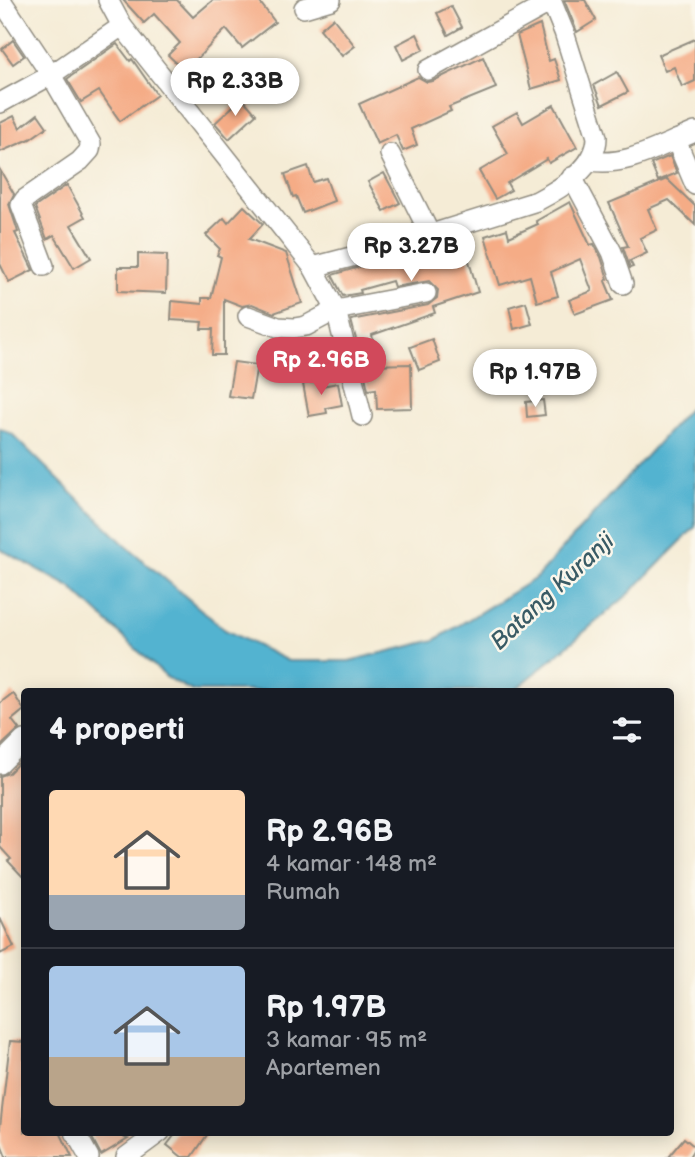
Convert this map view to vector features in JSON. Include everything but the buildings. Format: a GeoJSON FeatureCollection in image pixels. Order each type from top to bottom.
{"type":"FeatureCollection","features":[{"type":"Feature","properties":{"kind":"street"},"geometry":{"type":"LineString","coordinates":[[1,0],[51,75],[91,144],[86,156],[25,199],[21,205],[44,266]]}},
{"type":"Feature","properties":{"kind":"street"},"geometry":{"type":"LineString","coordinates":[[108,0],[122,26],[313,267],[336,310],[362,416]]}},
{"type":"Feature","properties":{"kind":"street"},"geometry":{"type":"LineString","coordinates":[[304,8],[331,0]]}},
{"type":"Feature","properties":{"kind":"street"},"geometry":{"type":"LineString","coordinates":[[313,267],[537,201],[557,190],[590,161],[595,152],[597,137],[564,32],[551,1],[428,70]]}},
{"type":"Feature","properties":{"kind":"street"},"geometry":{"type":"LineString","coordinates":[[0,103],[51,75],[122,26]]}},
{"type":"Feature","properties":{"kind":"street"},"geometry":{"type":"LineString","coordinates":[[590,161],[607,164],[633,158],[695,132]]}},
{"type":"Feature","properties":{"kind":"street"},"geometry":{"type":"LineString","coordinates":[[676,140],[695,185]]}},
{"type":"Feature","properties":{"kind":"street"},"geometry":{"type":"LineString","coordinates":[[390,154],[429,234]]}},
{"type":"Feature","properties":{"kind":"street"},"geometry":{"type":"LineString","coordinates":[[572,177],[612,252],[623,284]]}},
{"type":"Feature","properties":{"kind":"street"},"geometry":{"type":"LineString","coordinates":[[248,316],[278,327],[294,328],[306,326],[336,310],[426,293]]}},
{"type":"Feature","properties":{"kind":"street"},"geometry":{"type":"LineString","coordinates":[[0,764],[21,743]]}},
{"type":"Feature","properties":{"kind":"street"},"geometry":{"type":"LineString","coordinates":[[77,1136],[89,1157]]}},
{"type":"Feature","properties":{"kind":"street"},"geometry":{"type":"LineString","coordinates":[[126,1157],[155,1136]]}},
{"type":"Feature","properties":{"kind":"water","name":"Batang Kuranji"},"geometry":{"type":"Polygon","coordinates":[[[695,402],[695,527],[630,593],[518,688],[186,688],[166,677],[70,587],[0,549],[0,428],[12,434],[125,545],[225,630],[288,661],[349,661],[435,640],[536,578],[695,402]]]}}]}
